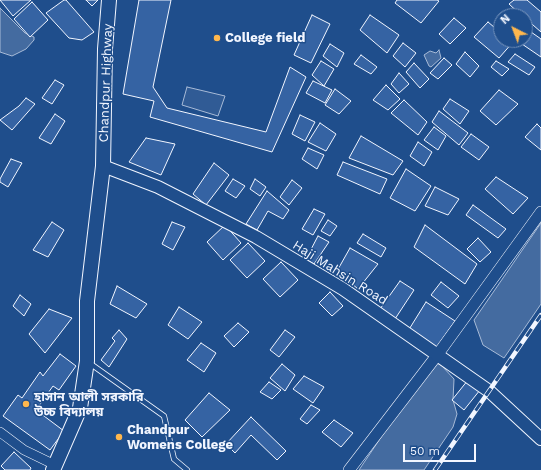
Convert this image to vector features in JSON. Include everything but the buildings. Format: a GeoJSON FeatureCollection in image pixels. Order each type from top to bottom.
{"type":"FeatureCollection","features":[{"type":"Feature","properties":{"kind":"main road","name":"Chandpur Highway"},"geometry":{"type":"LineString","coordinates":[[54,468],[80,408],[87,361],[87,301],[103,166],[105,49],[109,0]]}},
{"type":"Feature","properties":{"kind":"main road","name":"Haji Mahsin Road"},"geometry":{"type":"LineString","coordinates":[[103,166],[158,187],[256,237],[343,289],[489,391],[541,439]]}},
{"type":"Feature","properties":{"kind":"street"},"geometry":{"type":"LineString","coordinates":[[349,470],[438,354],[541,212]]}},
{"type":"Feature","properties":{"kind":"street"},"geometry":{"type":"LineString","coordinates":[[0,432],[24,450],[54,468]]}},
{"type":"Feature","properties":{"kind":"lane"},"geometry":{"type":"LineString","coordinates":[[87,361],[164,416],[174,459],[187,470]]}},
{"type":"Feature","properties":{"kind":"shaded area"},"geometry":{"type":"Polygon","coordinates":[[[0,8],[25,33],[34,37],[34,40],[26,49],[12,56],[0,52],[0,8]]]}},
{"type":"Feature","properties":{"kind":"shaded area"},"geometry":{"type":"Polygon","coordinates":[[[439,50],[441,58],[431,67],[429,66],[424,55],[430,51],[436,53],[439,50]]]}},
{"type":"Feature","properties":{"kind":"shaded area"},"geometry":{"type":"Polygon","coordinates":[[[187,87],[225,96],[218,116],[182,105],[187,87]]]}},
{"type":"Feature","properties":{"kind":"shaded area"},"geometry":{"type":"Polygon","coordinates":[[[541,223],[541,304],[504,358],[483,345],[474,320],[541,223]]]}},
{"type":"Feature","properties":{"kind":"shaded area"},"geometry":{"type":"Polygon","coordinates":[[[437,363],[442,366],[454,379],[453,400],[457,414],[453,427],[424,470],[359,470],[427,369],[437,363]]]}},
{"type":"Feature","properties":{"kind":"railway"},"geometry":{"type":"LineString","coordinates":[[435,470],[541,315]]}},
{"type":"Feature","properties":{"kind":"place","name":"College field"},"geometry":{"type":"Point","coordinates":[217,38]}},
{"type":"Feature","properties":{"kind":"place","name":"হাসান আলী সরকারি উচ্চ বিদ্যালয়"},"geometry":{"type":"Point","coordinates":[26,404]}},
{"type":"Feature","properties":{"kind":"place","name":"Chandpur Womens College"},"geometry":{"type":"Point","coordinates":[119,437]}}]}
